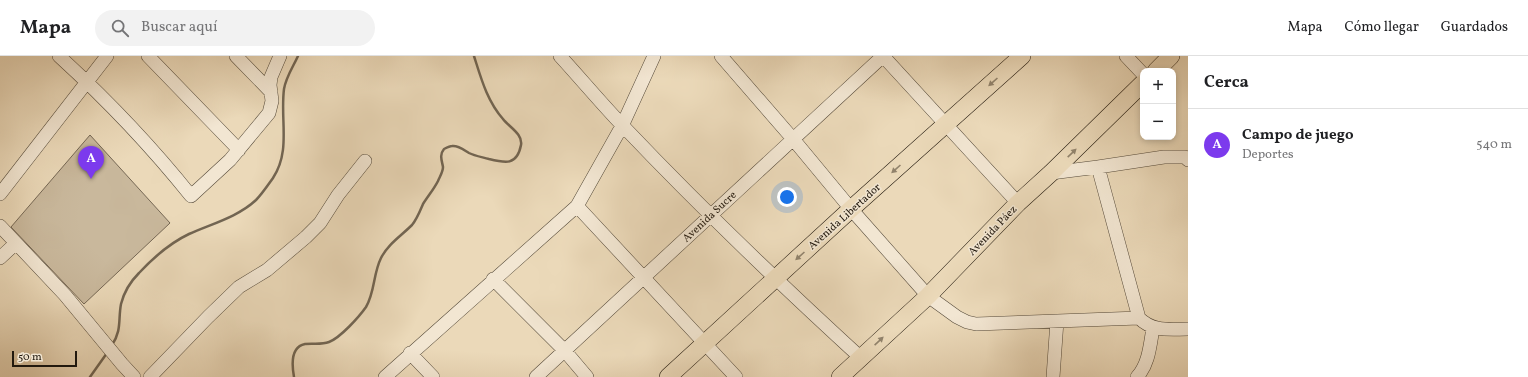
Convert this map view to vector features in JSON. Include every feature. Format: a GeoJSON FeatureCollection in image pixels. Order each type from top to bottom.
{"type":"FeatureCollection","features":[{"type":"Feature","properties":{"kind":"main road","name":"Avenida Libertador"},"geometry":{"type":"LineString","coordinates":[[668,377],[851,209],[1022,56]]}},
{"type":"Feature","properties":{"kind":"main road"},"geometry":{"type":"LineString","coordinates":[[1159,68],[1171,56]]}},
{"type":"Feature","properties":{"kind":"main road","name":"Avenida Páez"},"geometry":{"type":"LineString","coordinates":[[840,377],[928,296],[1018,203],[1051,173],[1140,86]]}},
{"type":"Feature","properties":{"kind":"street"},"geometry":{"type":"LineString","coordinates":[[59,56],[126,121],[191,196],[239,150],[268,113],[272,101],[270,85],[271,77],[280,56]]}},
{"type":"Feature","properties":{"kind":"street"},"geometry":{"type":"LineString","coordinates":[[0,194],[108,56]]}},
{"type":"Feature","properties":{"kind":"street"},"geometry":{"type":"LineString","coordinates":[[148,56],[239,150]]}},
{"type":"Feature","properties":{"kind":"street"},"geometry":{"type":"LineString","coordinates":[[236,56],[271,92]]}},
{"type":"Feature","properties":{"kind":"street"},"geometry":{"type":"LineString","coordinates":[[560,56],[622,126],[775,279],[861,358]]}},
{"type":"Feature","properties":{"kind":"street"},"geometry":{"type":"LineString","coordinates":[[385,377],[493,279],[577,206],[622,126],[654,56]]}},
{"type":"Feature","properties":{"kind":"street"},"geometry":{"type":"LineString","coordinates":[[721,56],[851,209],[928,296],[945,310],[967,322],[988,324],[1139,318]]}},
{"type":"Feature","properties":{"kind":"street"},"geometry":{"type":"LineString","coordinates":[[883,56],[1018,203]]}},
{"type":"Feature","properties":{"kind":"street","name":"Avenida Sucre"},"geometry":{"type":"LineString","coordinates":[[536,377],[883,56]]}},
{"type":"Feature","properties":{"kind":"street"},"geometry":{"type":"LineString","coordinates":[[1126,56],[1140,71]]}},
{"type":"Feature","properties":{"kind":"street"},"geometry":{"type":"LineString","coordinates":[[1051,173],[1098,168],[1164,157],[1184,157],[1188,160]]}},
{"type":"Feature","properties":{"kind":"street"},"geometry":{"type":"LineString","coordinates":[[150,377],[239,287],[267,270],[320,223],[340,191],[365,161]]}},
{"type":"Feature","properties":{"kind":"street"},"geometry":{"type":"LineString","coordinates":[[1098,168],[1139,318],[1153,328],[1188,329]]}},
{"type":"Feature","properties":{"kind":"street"},"geometry":{"type":"LineString","coordinates":[[577,206],[736,377]]}},
{"type":"Feature","properties":{"kind":"street"},"geometry":{"type":"LineString","coordinates":[[0,226],[65,295],[134,377]]}},
{"type":"Feature","properties":{"kind":"street"},"geometry":{"type":"LineString","coordinates":[[0,258],[16,243]]}},
{"type":"Feature","properties":{"kind":"street"},"geometry":{"type":"LineString","coordinates":[[493,279],[565,351],[587,377]]}},
{"type":"Feature","properties":{"kind":"street"},"geometry":{"type":"LineString","coordinates":[[1053,377],[1056,321]]}},
{"type":"Feature","properties":{"kind":"street"},"geometry":{"type":"LineString","coordinates":[[1137,377],[1141,373],[1147,360],[1153,328]]}},
{"type":"Feature","properties":{"kind":"street"},"geometry":{"type":"LineString","coordinates":[[410,353],[433,377]]}},
{"type":"Feature","properties":{"kind":"shaded area"},"geometry":{"type":"Polygon","coordinates":[[[90,135],[170,223],[84,304],[11,227],[90,135]]]}},
{"type":"Feature","properties":{"kind":"waterway"},"geometry":{"type":"LineString","coordinates":[[112,345],[117,335],[121,304],[124,295],[128,287],[144,267],[175,242],[189,234],[233,216],[249,206],[258,198],[273,178],[282,157],[284,135],[284,89],[288,76],[298,56]]}},
{"type":"Feature","properties":{"kind":"waterway"},"geometry":{"type":"LineString","coordinates":[[294,377],[293,358],[294,353],[300,346],[305,344],[329,342],[333,340],[349,327],[366,307],[371,295],[378,264],[381,258],[391,244],[414,223],[423,204],[438,181],[443,169],[441,156],[444,149],[451,146],[456,146],[474,155],[505,162],[513,160],[517,157],[521,145],[520,137],[497,112],[493,105],[485,89],[474,56]]}},
{"type":"Feature","properties":{"kind":"waterway"},"geometry":{"type":"LineString","coordinates":[[90,377],[107,353]]}},
{"type":"Feature","properties":{"kind":"place","name":"Campo de juego"},"geometry":{"type":"Point","coordinates":[91,179]}}]}
